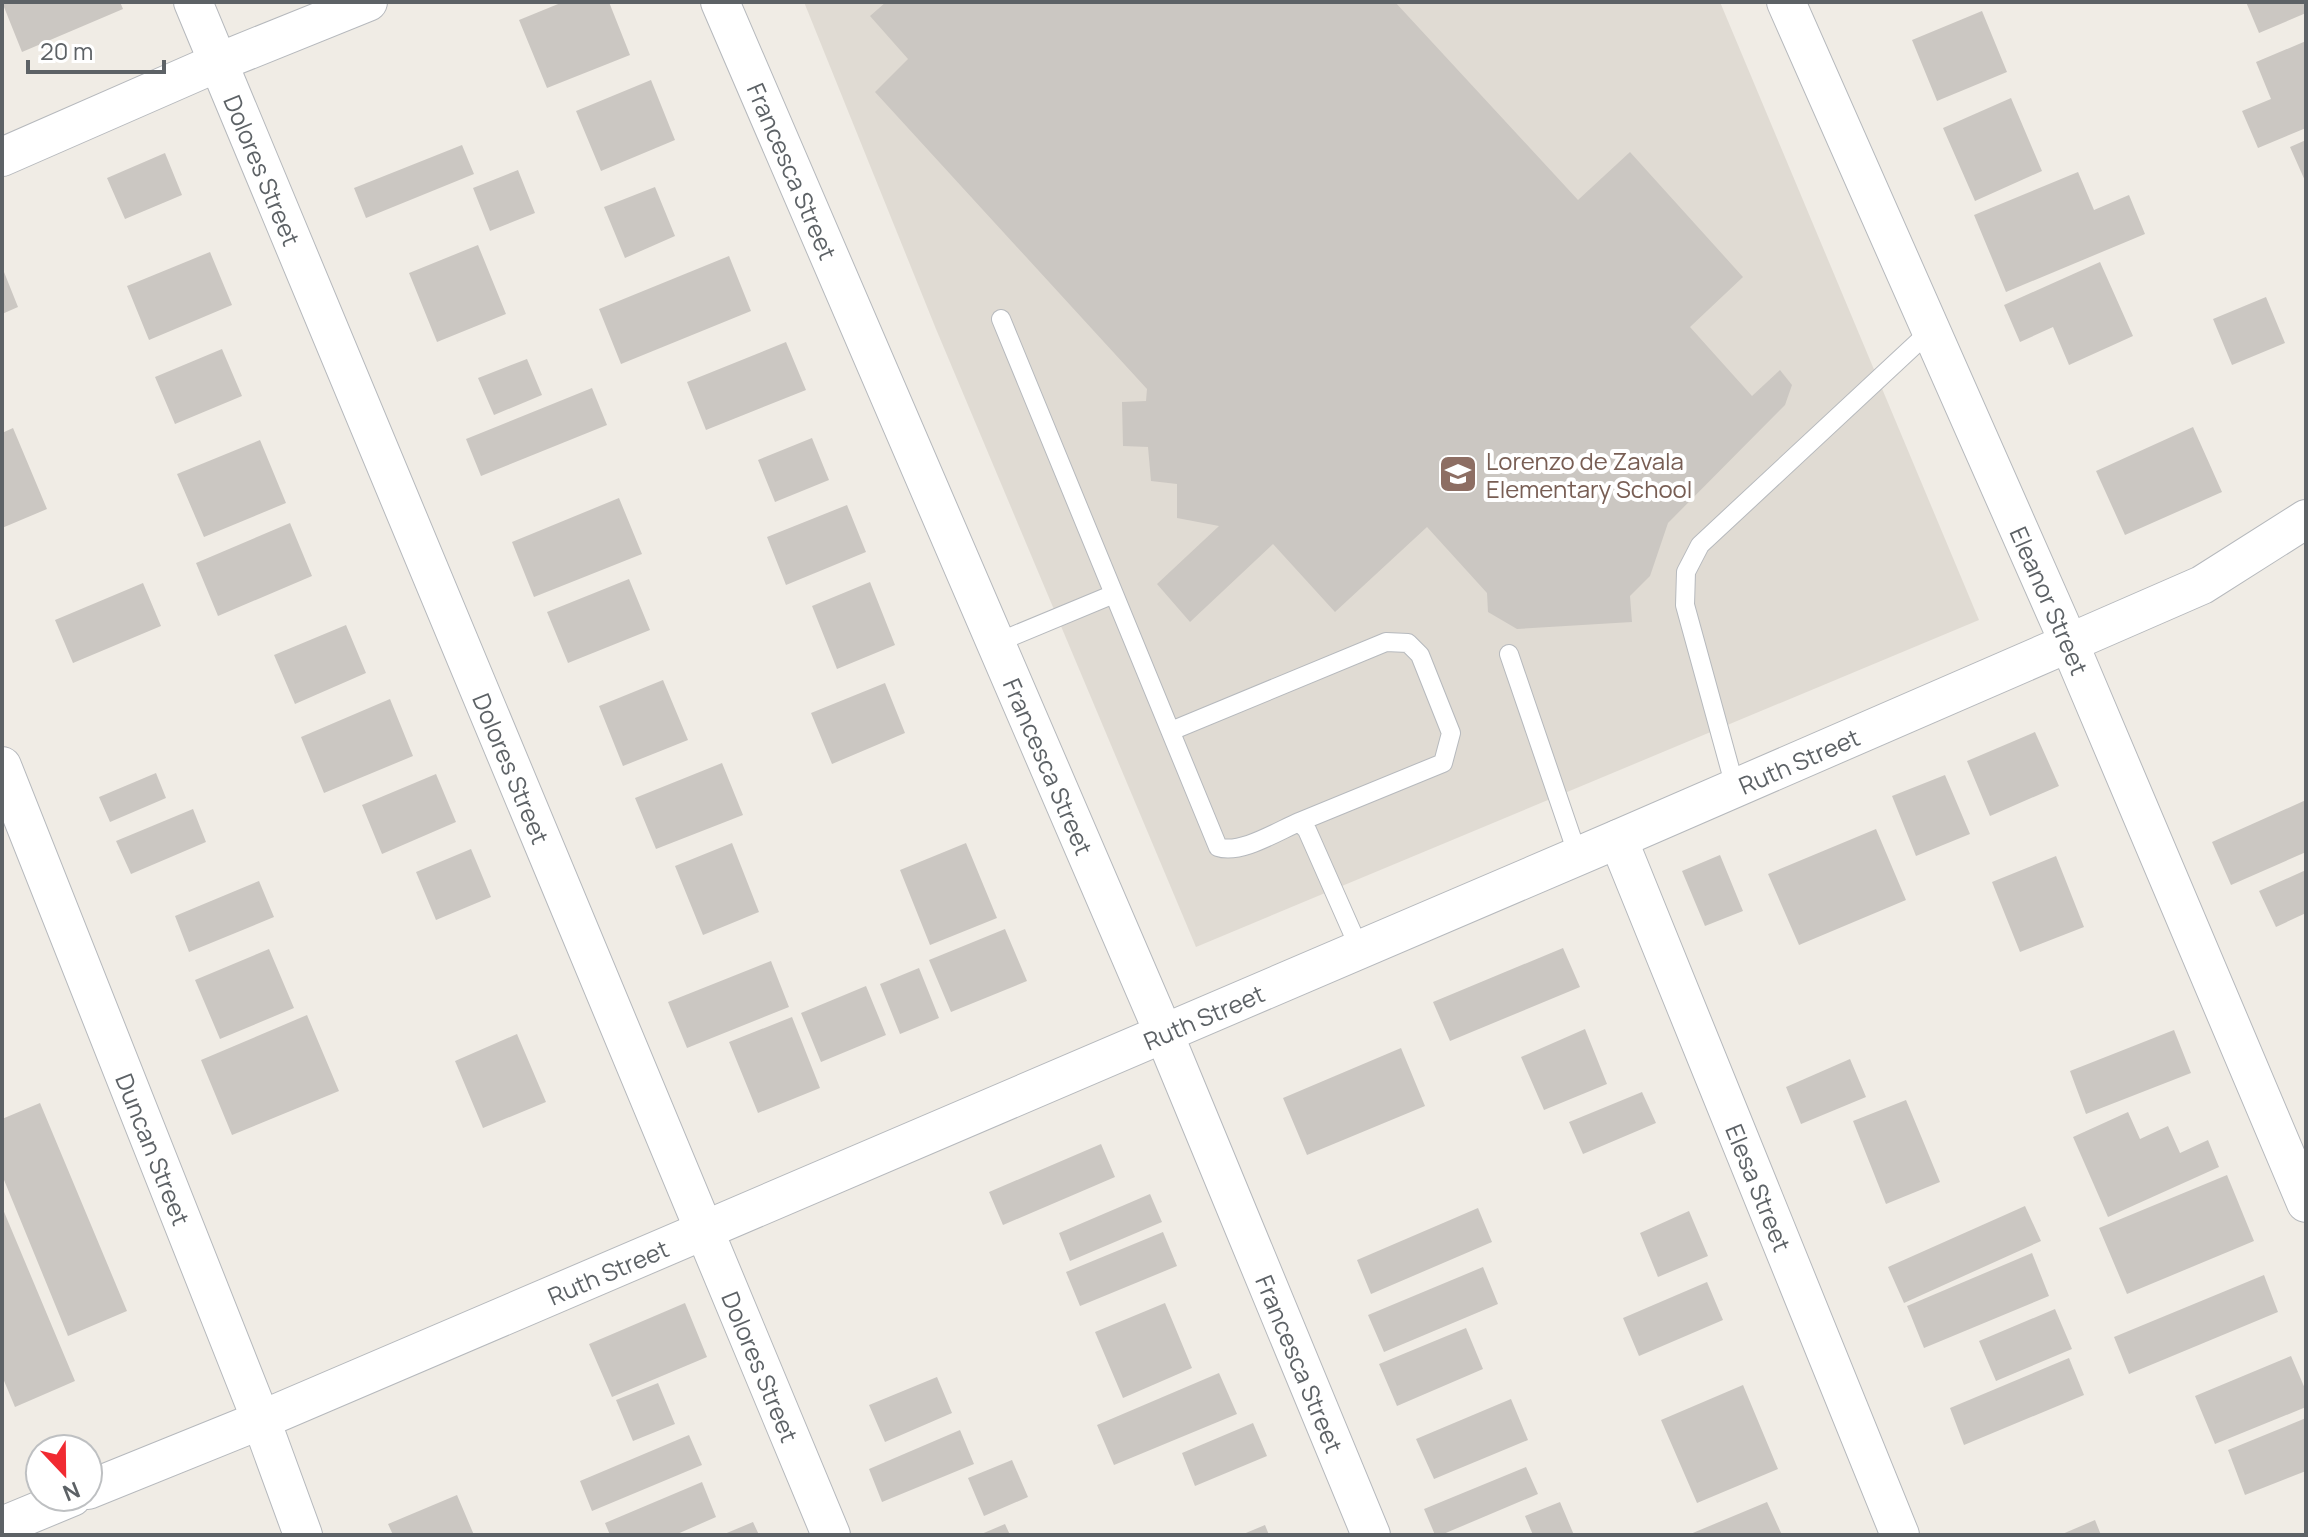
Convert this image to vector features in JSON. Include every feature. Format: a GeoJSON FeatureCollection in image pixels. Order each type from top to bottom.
{"type":"FeatureCollection","features":[{"type":"Feature","properties":{"kind":"street","name":"Dolores Street"},"geometry":{"type":"LineString","coordinates":[[193,2],[831,1535]]}},
{"type":"Feature","properties":{"kind":"street"},"geometry":{"type":"LineString","coordinates":[[2,157],[219,62],[368,2]]}},
{"type":"Feature","properties":{"kind":"street","name":"Francesca Street"},"geometry":{"type":"LineString","coordinates":[[720,2],[1164,1034],[1371,1535]]}},
{"type":"Feature","properties":{"kind":"street","name":"Eleanor Street"},"geometry":{"type":"LineString","coordinates":[[1786,2],[2069,643],[2306,1203]]}},
{"type":"Feature","properties":{"kind":"street","name":"Ruth Street"},"geometry":{"type":"LineString","coordinates":[[104,1484],[261,1420],[1164,1034],[2202,585],[2306,519]]}},
{"type":"Feature","properties":{"kind":"street","name":"Duncan Street"},"geometry":{"type":"LineString","coordinates":[[2,766],[261,1420],[303,1535]]}},
{"type":"Feature","properties":{"kind":"street","name":"Elesa Street"},"geometry":{"type":"LineString","coordinates":[[1618,839],[1900,1535]]}},
{"type":"Feature","properties":{"kind":"street"},"geometry":{"type":"LineString","coordinates":[[2,1526],[33,1513]]}},
{"type":"Feature","properties":{"kind":"lane"},"geometry":{"type":"LineString","coordinates":[[1001,319],[1218,847],[1239,849],[1443,763],[1451,733],[1420,655],[1408,643],[1386,642],[1171,731]]}},
{"type":"Feature","properties":{"kind":"lane"},"geometry":{"type":"LineString","coordinates":[[1735,787],[1685,605],[1686,572],[1700,545],[1931,330]]}},
{"type":"Feature","properties":{"kind":"lane"},"geometry":{"type":"LineString","coordinates":[[996,643],[1114,594]]}},
{"type":"Feature","properties":{"kind":"lane"},"geometry":{"type":"LineString","coordinates":[[1509,654],[1578,856]]}},
{"type":"Feature","properties":{"kind":"lane"},"geometry":{"type":"LineString","coordinates":[[1299,822],[1307,830],[1360,950]]}},
{"type":"Feature","properties":{"kind":"shaded area","name":"Lorenzo de Zavala Elementary School"},"geometry":{"type":"Polygon","coordinates":[[[804,2],[1720,2],[1979,620],[1196,947],[936,329],[804,2]]]}},
{"type":"Feature","properties":{"kind":"building"},"geometry":{"type":"Polygon","coordinates":[[[2,2],[120,2],[123,9],[22,52],[2,2]]]}},
{"type":"Feature","properties":{"kind":"building"},"geometry":{"type":"Polygon","coordinates":[[[563,2],[609,2],[630,55],[547,88],[519,20],[563,2]]]}},
{"type":"Feature","properties":{"kind":"building"},"geometry":{"type":"Polygon","coordinates":[[[886,2],[1395,2],[1578,200],[1630,152],[1743,277],[1690,327],[1752,396],[1780,370],[1792,385],[1785,405],[1668,523],[1650,576],[1630,596],[1632,622],[1517,629],[1488,612],[1487,593],[1427,527],[1335,612],[1273,544],[1190,622],[1157,584],[1219,526],[1177,518],[1177,484],[1151,481],[1148,447],[1123,446],[1122,402],[1146,401],[1147,389],[875,92],[908,59],[870,16],[886,2]]]}},
{"type":"Feature","properties":{"kind":"building"},"geometry":{"type":"Polygon","coordinates":[[[2246,2],[2306,2],[2306,13],[2259,33],[2246,2]]]}},
{"type":"Feature","properties":{"kind":"building"},"geometry":{"type":"Polygon","coordinates":[[[1982,11],[2007,72],[1937,101],[1912,40],[1982,11]]]}},
{"type":"Feature","properties":{"kind":"building"},"geometry":{"type":"Polygon","coordinates":[[[2306,41],[2306,128],[2258,148],[2242,111],[2271,99],[2256,62],[2306,41]]]}},
{"type":"Feature","properties":{"kind":"building"},"geometry":{"type":"Polygon","coordinates":[[[651,80],[675,140],[601,171],[576,111],[651,80]]]}},
{"type":"Feature","properties":{"kind":"building"},"geometry":{"type":"Polygon","coordinates":[[[2011,98],[2042,171],[1975,201],[1943,128],[2011,98]]]}},
{"type":"Feature","properties":{"kind":"building"},"geometry":{"type":"Polygon","coordinates":[[[2306,140],[2306,183],[2290,147],[2306,140]]]}},
{"type":"Feature","properties":{"kind":"building"},"geometry":{"type":"Polygon","coordinates":[[[462,145],[474,174],[366,218],[354,188],[462,145]]]}},
{"type":"Feature","properties":{"kind":"building"},"geometry":{"type":"Polygon","coordinates":[[[165,153],[182,195],[125,219],[107,178],[165,153]]]}},
{"type":"Feature","properties":{"kind":"building"},"geometry":{"type":"Polygon","coordinates":[[[518,170],[535,213],[490,231],[473,188],[518,170]]]}},
{"type":"Feature","properties":{"kind":"building"},"geometry":{"type":"Polygon","coordinates":[[[2078,172],[2094,210],[2129,195],[2145,234],[2006,292],[1974,215],[2078,172]]]}},
{"type":"Feature","properties":{"kind":"building"},"geometry":{"type":"Polygon","coordinates":[[[655,187],[675,236],[625,258],[604,207],[655,187]]]}},
{"type":"Feature","properties":{"kind":"building"},"geometry":{"type":"Polygon","coordinates":[[[478,245],[506,314],[437,342],[409,273],[478,245]]]}},
{"type":"Feature","properties":{"kind":"building"},"geometry":{"type":"Polygon","coordinates":[[[210,252],[232,305],[149,340],[127,286],[210,252]]]}},
{"type":"Feature","properties":{"kind":"building"},"geometry":{"type":"Polygon","coordinates":[[[729,256],[751,311],[621,364],[599,309],[729,256]]]}},
{"type":"Feature","properties":{"kind":"building"},"geometry":{"type":"Polygon","coordinates":[[[2100,262],[2133,336],[2069,365],[2053,327],[2020,342],[2004,305],[2100,262]]]}},
{"type":"Feature","properties":{"kind":"building"},"geometry":{"type":"Polygon","coordinates":[[[2,267],[18,307],[2,314],[2,267]]]}},
{"type":"Feature","properties":{"kind":"building"},"geometry":{"type":"Polygon","coordinates":[[[2266,297],[2285,343],[2232,365],[2213,319],[2266,297]]]}},
{"type":"Feature","properties":{"kind":"building"},"geometry":{"type":"Polygon","coordinates":[[[786,342],[806,390],[706,430],[687,382],[786,342]]]}},
{"type":"Feature","properties":{"kind":"building"},"geometry":{"type":"Polygon","coordinates":[[[222,349],[242,396],[175,424],[155,377],[222,349]]]}},
{"type":"Feature","properties":{"kind":"building"},"geometry":{"type":"Polygon","coordinates":[[[527,359],[542,395],[494,415],[478,378],[527,359]]]}},
{"type":"Feature","properties":{"kind":"building"},"geometry":{"type":"Polygon","coordinates":[[[592,388],[607,425],[481,476],[466,439],[592,388]]]}},
{"type":"Feature","properties":{"kind":"building"},"geometry":{"type":"Polygon","coordinates":[[[2193,427],[2222,492],[2125,535],[2096,471],[2193,427]]]}},
{"type":"Feature","properties":{"kind":"building"},"geometry":{"type":"Polygon","coordinates":[[[13,428],[47,509],[2,528],[2,433],[13,428]]]}},
{"type":"Feature","properties":{"kind":"building"},"geometry":{"type":"Polygon","coordinates":[[[812,438],[829,480],[775,502],[758,460],[812,438]]]}},
{"type":"Feature","properties":{"kind":"building"},"geometry":{"type":"Polygon","coordinates":[[[260,440],[286,503],[204,537],[177,474],[260,440]]]}},
{"type":"Feature","properties":{"kind":"building"},"geometry":{"type":"Polygon","coordinates":[[[619,498],[642,554],[534,597],[512,542],[619,498]]]}},
{"type":"Feature","properties":{"kind":"building"},"geometry":{"type":"Polygon","coordinates":[[[847,505],[866,552],[786,585],[767,537],[847,505]]]}},
{"type":"Feature","properties":{"kind":"building"},"geometry":{"type":"Polygon","coordinates":[[[290,523],[312,576],[218,616],[196,563],[290,523]]]}},
{"type":"Feature","properties":{"kind":"building"},"geometry":{"type":"Polygon","coordinates":[[[629,579],[650,630],[568,663],[547,612],[629,579]]]}},
{"type":"Feature","properties":{"kind":"building"},"geometry":{"type":"Polygon","coordinates":[[[870,582],[895,645],[837,669],[812,606],[870,582]]]}},
{"type":"Feature","properties":{"kind":"building"},"geometry":{"type":"Polygon","coordinates":[[[143,583],[161,626],[73,663],[55,620],[143,583]]]}},
{"type":"Feature","properties":{"kind":"building"},"geometry":{"type":"Polygon","coordinates":[[[346,625],[366,673],[295,704],[274,655],[346,625]]]}},
{"type":"Feature","properties":{"kind":"building"},"geometry":{"type":"Polygon","coordinates":[[[663,680],[688,740],[623,766],[599,706],[663,680]]]}},
{"type":"Feature","properties":{"kind":"building"},"geometry":{"type":"Polygon","coordinates":[[[885,683],[905,733],[832,764],[811,713],[885,683]]]}},
{"type":"Feature","properties":{"kind":"building"},"geometry":{"type":"Polygon","coordinates":[[[390,699],[413,756],[324,793],[301,737],[390,699]]]}},
{"type":"Feature","properties":{"kind":"building"},"geometry":{"type":"Polygon","coordinates":[[[2035,732],[2059,786],[1990,816],[1967,761],[2035,732]]]}},
{"type":"Feature","properties":{"kind":"building"},"geometry":{"type":"Polygon","coordinates":[[[722,763],[743,815],[656,849],[635,798],[722,763]]]}},
{"type":"Feature","properties":{"kind":"building"},"geometry":{"type":"Polygon","coordinates":[[[156,773],[166,798],[110,822],[99,797],[156,773]]]}},
{"type":"Feature","properties":{"kind":"building"},"geometry":{"type":"Polygon","coordinates":[[[436,774],[456,822],[382,854],[362,805],[436,774]]]}},
{"type":"Feature","properties":{"kind":"building"},"geometry":{"type":"Polygon","coordinates":[[[1945,775],[1970,834],[1916,856],[1892,796],[1945,775]]]}},
{"type":"Feature","properties":{"kind":"building"},"geometry":{"type":"Polygon","coordinates":[[[2306,800],[2306,852],[2231,885],[2212,842],[2306,800]]]}},
{"type":"Feature","properties":{"kind":"building"},"geometry":{"type":"Polygon","coordinates":[[[193,809],[206,842],[131,874],[116,841],[193,809]]]}},
{"type":"Feature","properties":{"kind":"building"},"geometry":{"type":"Polygon","coordinates":[[[1876,829],[1906,900],[1799,945],[1768,874],[1876,829]]]}},
{"type":"Feature","properties":{"kind":"building"},"geometry":{"type":"Polygon","coordinates":[[[732,843],[759,912],[703,935],[675,866],[732,843]]]}},
{"type":"Feature","properties":{"kind":"building"},"geometry":{"type":"Polygon","coordinates":[[[966,843],[997,918],[930,945],[900,870],[966,843]]]}},
{"type":"Feature","properties":{"kind":"building"},"geometry":{"type":"Polygon","coordinates":[[[471,849],[491,897],[436,920],[416,872],[471,849]]]}},
{"type":"Feature","properties":{"kind":"building"},"geometry":{"type":"Polygon","coordinates":[[[1720,855],[1743,911],[1705,926],[1682,871],[1720,855]]]}},
{"type":"Feature","properties":{"kind":"building"},"geometry":{"type":"Polygon","coordinates":[[[2056,856],[2084,927],[2020,952],[1992,882],[2056,856]]]}},
{"type":"Feature","properties":{"kind":"building"},"geometry":{"type":"Polygon","coordinates":[[[2306,870],[2306,913],[2276,927],[2259,891],[2306,870]]]}},
{"type":"Feature","properties":{"kind":"building"},"geometry":{"type":"Polygon","coordinates":[[[259,881],[274,917],[189,952],[175,916],[259,881]]]}},
{"type":"Feature","properties":{"kind":"building"},"geometry":{"type":"Polygon","coordinates":[[[1005,929],[1027,981],[951,1012],[929,960],[1005,929]]]}},
{"type":"Feature","properties":{"kind":"building"},"geometry":{"type":"Polygon","coordinates":[[[1563,948],[1580,987],[1450,1041],[1433,1002],[1563,948]]]}},
{"type":"Feature","properties":{"kind":"building"},"geometry":{"type":"Polygon","coordinates":[[[269,949],[294,1008],[220,1039],[195,980],[269,949]]]}},
{"type":"Feature","properties":{"kind":"building"},"geometry":{"type":"Polygon","coordinates":[[[771,961],[789,1007],[687,1048],[668,1002],[771,961]]]}},
{"type":"Feature","properties":{"kind":"building"},"geometry":{"type":"Polygon","coordinates":[[[919,968],[939,1018],[900,1034],[880,984],[919,968]]]}},
{"type":"Feature","properties":{"kind":"building"},"geometry":{"type":"Polygon","coordinates":[[[866,986],[886,1035],[821,1062],[801,1013],[866,986]]]}},
{"type":"Feature","properties":{"kind":"building"},"geometry":{"type":"Polygon","coordinates":[[[307,1015],[339,1091],[232,1135],[201,1060],[307,1015]]]}},
{"type":"Feature","properties":{"kind":"building"},"geometry":{"type":"Polygon","coordinates":[[[792,1017],[820,1088],[758,1113],[729,1042],[792,1017]]]}},
{"type":"Feature","properties":{"kind":"building"},"geometry":{"type":"Polygon","coordinates":[[[1585,1029],[1607,1084],[1544,1110],[1521,1057],[1585,1029]]]}},
{"type":"Feature","properties":{"kind":"building"},"geometry":{"type":"Polygon","coordinates":[[[2174,1030],[2191,1073],[2086,1114],[2070,1071],[2174,1030]]]}},
{"type":"Feature","properties":{"kind":"building"},"geometry":{"type":"Polygon","coordinates":[[[517,1034],[546,1102],[483,1128],[455,1061],[517,1034]]]}},
{"type":"Feature","properties":{"kind":"building"},"geometry":{"type":"Polygon","coordinates":[[[1401,1048],[1425,1106],[1307,1155],[1283,1098],[1401,1048]]]}},
{"type":"Feature","properties":{"kind":"building"},"geometry":{"type":"Polygon","coordinates":[[[1850,1059],[1866,1097],[1801,1124],[1786,1087],[1850,1059]]]}},
{"type":"Feature","properties":{"kind":"building"},"geometry":{"type":"Polygon","coordinates":[[[1642,1092],[1656,1123],[1583,1154],[1569,1122],[1642,1092]]]}},
{"type":"Feature","properties":{"kind":"building"},"geometry":{"type":"Polygon","coordinates":[[[1906,1100],[1940,1182],[1886,1204],[1853,1121],[1906,1100]]]}},
{"type":"Feature","properties":{"kind":"building"},"geometry":{"type":"Polygon","coordinates":[[[40,1103],[127,1311],[68,1336],[2,1175],[2,1119],[40,1103]]]}},
{"type":"Feature","properties":{"kind":"building"},"geometry":{"type":"Polygon","coordinates":[[[2128,1112],[2140,1139],[2168,1126],[2180,1153],[2208,1140],[2219,1167],[2108,1217],[2073,1137],[2128,1112]]]}},
{"type":"Feature","properties":{"kind":"building"},"geometry":{"type":"Polygon","coordinates":[[[1101,1144],[1115,1177],[1003,1225],[989,1192],[1101,1144]]]}},
{"type":"Feature","properties":{"kind":"building"},"geometry":{"type":"Polygon","coordinates":[[[2227,1175],[2254,1241],[2127,1294],[2099,1228],[2227,1175]]]}},
{"type":"Feature","properties":{"kind":"building"},"geometry":{"type":"Polygon","coordinates":[[[1150,1194],[1162,1222],[1070,1261],[1059,1233],[1150,1194]]]}},
{"type":"Feature","properties":{"kind":"building"},"geometry":{"type":"Polygon","coordinates":[[[2025,1206],[2041,1241],[1904,1303],[1888,1267],[2025,1206]]]}},
{"type":"Feature","properties":{"kind":"building"},"geometry":{"type":"Polygon","coordinates":[[[2,1207],[75,1381],[15,1407],[2,1376],[2,1207]]]}},
{"type":"Feature","properties":{"kind":"building"},"geometry":{"type":"Polygon","coordinates":[[[1478,1208],[1492,1242],[1371,1294],[1357,1260],[1478,1208]]]}},
{"type":"Feature","properties":{"kind":"building"},"geometry":{"type":"Polygon","coordinates":[[[1689,1211],[1708,1256],[1658,1277],[1640,1233],[1689,1211]]]}},
{"type":"Feature","properties":{"kind":"building"},"geometry":{"type":"Polygon","coordinates":[[[1163,1232],[1177,1266],[1080,1306],[1066,1272],[1163,1232]]]}},
{"type":"Feature","properties":{"kind":"building"},"geometry":{"type":"Polygon","coordinates":[[[2032,1253],[2049,1296],[1924,1348],[1907,1306],[2032,1253]]]}},
{"type":"Feature","properties":{"kind":"building"},"geometry":{"type":"Polygon","coordinates":[[[1483,1267],[1498,1304],[1384,1352],[1368,1315],[1483,1267]]]}},
{"type":"Feature","properties":{"kind":"building"},"geometry":{"type":"Polygon","coordinates":[[[2264,1275],[2278,1312],[2129,1374],[2114,1337],[2264,1275]]]}},
{"type":"Feature","properties":{"kind":"building"},"geometry":{"type":"Polygon","coordinates":[[[1707,1282],[1723,1320],[1639,1356],[1623,1318],[1707,1282]]]}},
{"type":"Feature","properties":{"kind":"building"},"geometry":{"type":"Polygon","coordinates":[[[685,1303],[707,1357],[612,1397],[589,1344],[685,1303]]]}},
{"type":"Feature","properties":{"kind":"building"},"geometry":{"type":"Polygon","coordinates":[[[1165,1303],[1192,1368],[1123,1398],[1095,1332],[1165,1303]]]}},
{"type":"Feature","properties":{"kind":"building"},"geometry":{"type":"Polygon","coordinates":[[[2055,1309],[2072,1349],[1996,1381],[1979,1341],[2055,1309]]]}},
{"type":"Feature","properties":{"kind":"building"},"geometry":{"type":"Polygon","coordinates":[[[1466,1328],[1483,1369],[1397,1406],[1379,1364],[1466,1328]]]}},
{"type":"Feature","properties":{"kind":"building"},"geometry":{"type":"Polygon","coordinates":[[[2291,1356],[2306,1391],[2306,1407],[2215,1444],[2195,1396],[2291,1356]]]}},
{"type":"Feature","properties":{"kind":"building"},"geometry":{"type":"Polygon","coordinates":[[[2069,1358],[2084,1395],[1964,1445],[1950,1408],[2069,1358]]]}},
{"type":"Feature","properties":{"kind":"building"},"geometry":{"type":"Polygon","coordinates":[[[1219,1373],[1237,1414],[1114,1465],[1097,1425],[1219,1373]]]}},
{"type":"Feature","properties":{"kind":"building"},"geometry":{"type":"Polygon","coordinates":[[[937,1377],[952,1413],[885,1442],[869,1405],[937,1377]]]}},
{"type":"Feature","properties":{"kind":"building"},"geometry":{"type":"Polygon","coordinates":[[[658,1383],[675,1424],[633,1441],[616,1400],[658,1383]]]}},
{"type":"Feature","properties":{"kind":"building"},"geometry":{"type":"Polygon","coordinates":[[[1743,1385],[1778,1469],[1697,1503],[1661,1420],[1743,1385]]]}},
{"type":"Feature","properties":{"kind":"building"},"geometry":{"type":"Polygon","coordinates":[[[1511,1399],[1528,1440],[1434,1479],[1416,1439],[1511,1399]]]}},
{"type":"Feature","properties":{"kind":"building"},"geometry":{"type":"Polygon","coordinates":[[[2306,1418],[2306,1471],[2245,1495],[2228,1450],[2306,1418]]]}},
{"type":"Feature","properties":{"kind":"building"},"geometry":{"type":"Polygon","coordinates":[[[1253,1423],[1267,1456],[1195,1486],[1182,1453],[1253,1423]]]}},
{"type":"Feature","properties":{"kind":"building"},"geometry":{"type":"Polygon","coordinates":[[[960,1430],[974,1464],[882,1502],[869,1469],[960,1430]]]}},
{"type":"Feature","properties":{"kind":"building"},"geometry":{"type":"Polygon","coordinates":[[[689,1435],[702,1465],[592,1511],[580,1481],[689,1435]]]}},
{"type":"Feature","properties":{"kind":"building"},"geometry":{"type":"Polygon","coordinates":[[[1012,1460],[1028,1497],[984,1516],[968,1478],[1012,1460]]]}},
{"type":"Feature","properties":{"kind":"building"},"geometry":{"type":"Polygon","coordinates":[[[1526,1467],[1538,1494],[1435,1535],[1424,1509],[1526,1467]]]}},
{"type":"Feature","properties":{"kind":"building"},"geometry":{"type":"Polygon","coordinates":[[[702,1482],[716,1517],[675,1535],[610,1535],[605,1523],[702,1482]]]}},
{"type":"Feature","properties":{"kind":"building"},"geometry":{"type":"Polygon","coordinates":[[[457,1495],[474,1535],[393,1535],[388,1524],[457,1495]]]}},
{"type":"Feature","properties":{"kind":"building"},"geometry":{"type":"Polygon","coordinates":[[[1560,1502],[1574,1535],[1533,1535],[1525,1516],[1560,1502]]]}},
{"type":"Feature","properties":{"kind":"building"},"geometry":{"type":"Polygon","coordinates":[[[1767,1502],[1782,1535],[1688,1535],[1767,1502]]]}},
{"type":"Feature","properties":{"kind":"building"},"geometry":{"type":"Polygon","coordinates":[[[2095,1520],[2101,1535],[2060,1535],[2095,1520]]]}},
{"type":"Feature","properties":{"kind":"building"},"geometry":{"type":"Polygon","coordinates":[[[753,1522],[759,1535],[722,1535],[753,1522]]]}},
{"type":"Feature","properties":{"kind":"building"},"geometry":{"type":"Polygon","coordinates":[[[1005,1524],[1010,1535],[979,1535],[1005,1524]]]}},
{"type":"Feature","properties":{"kind":"building"},"geometry":{"type":"Polygon","coordinates":[[[1265,1525],[1269,1535],[1241,1535],[1265,1525]]]}},
{"type":"Feature","properties":{"kind":"place","name":"Lorenzo de Zavala Elementary School"},"geometry":{"type":"Point","coordinates":[1458,474]}}]}
